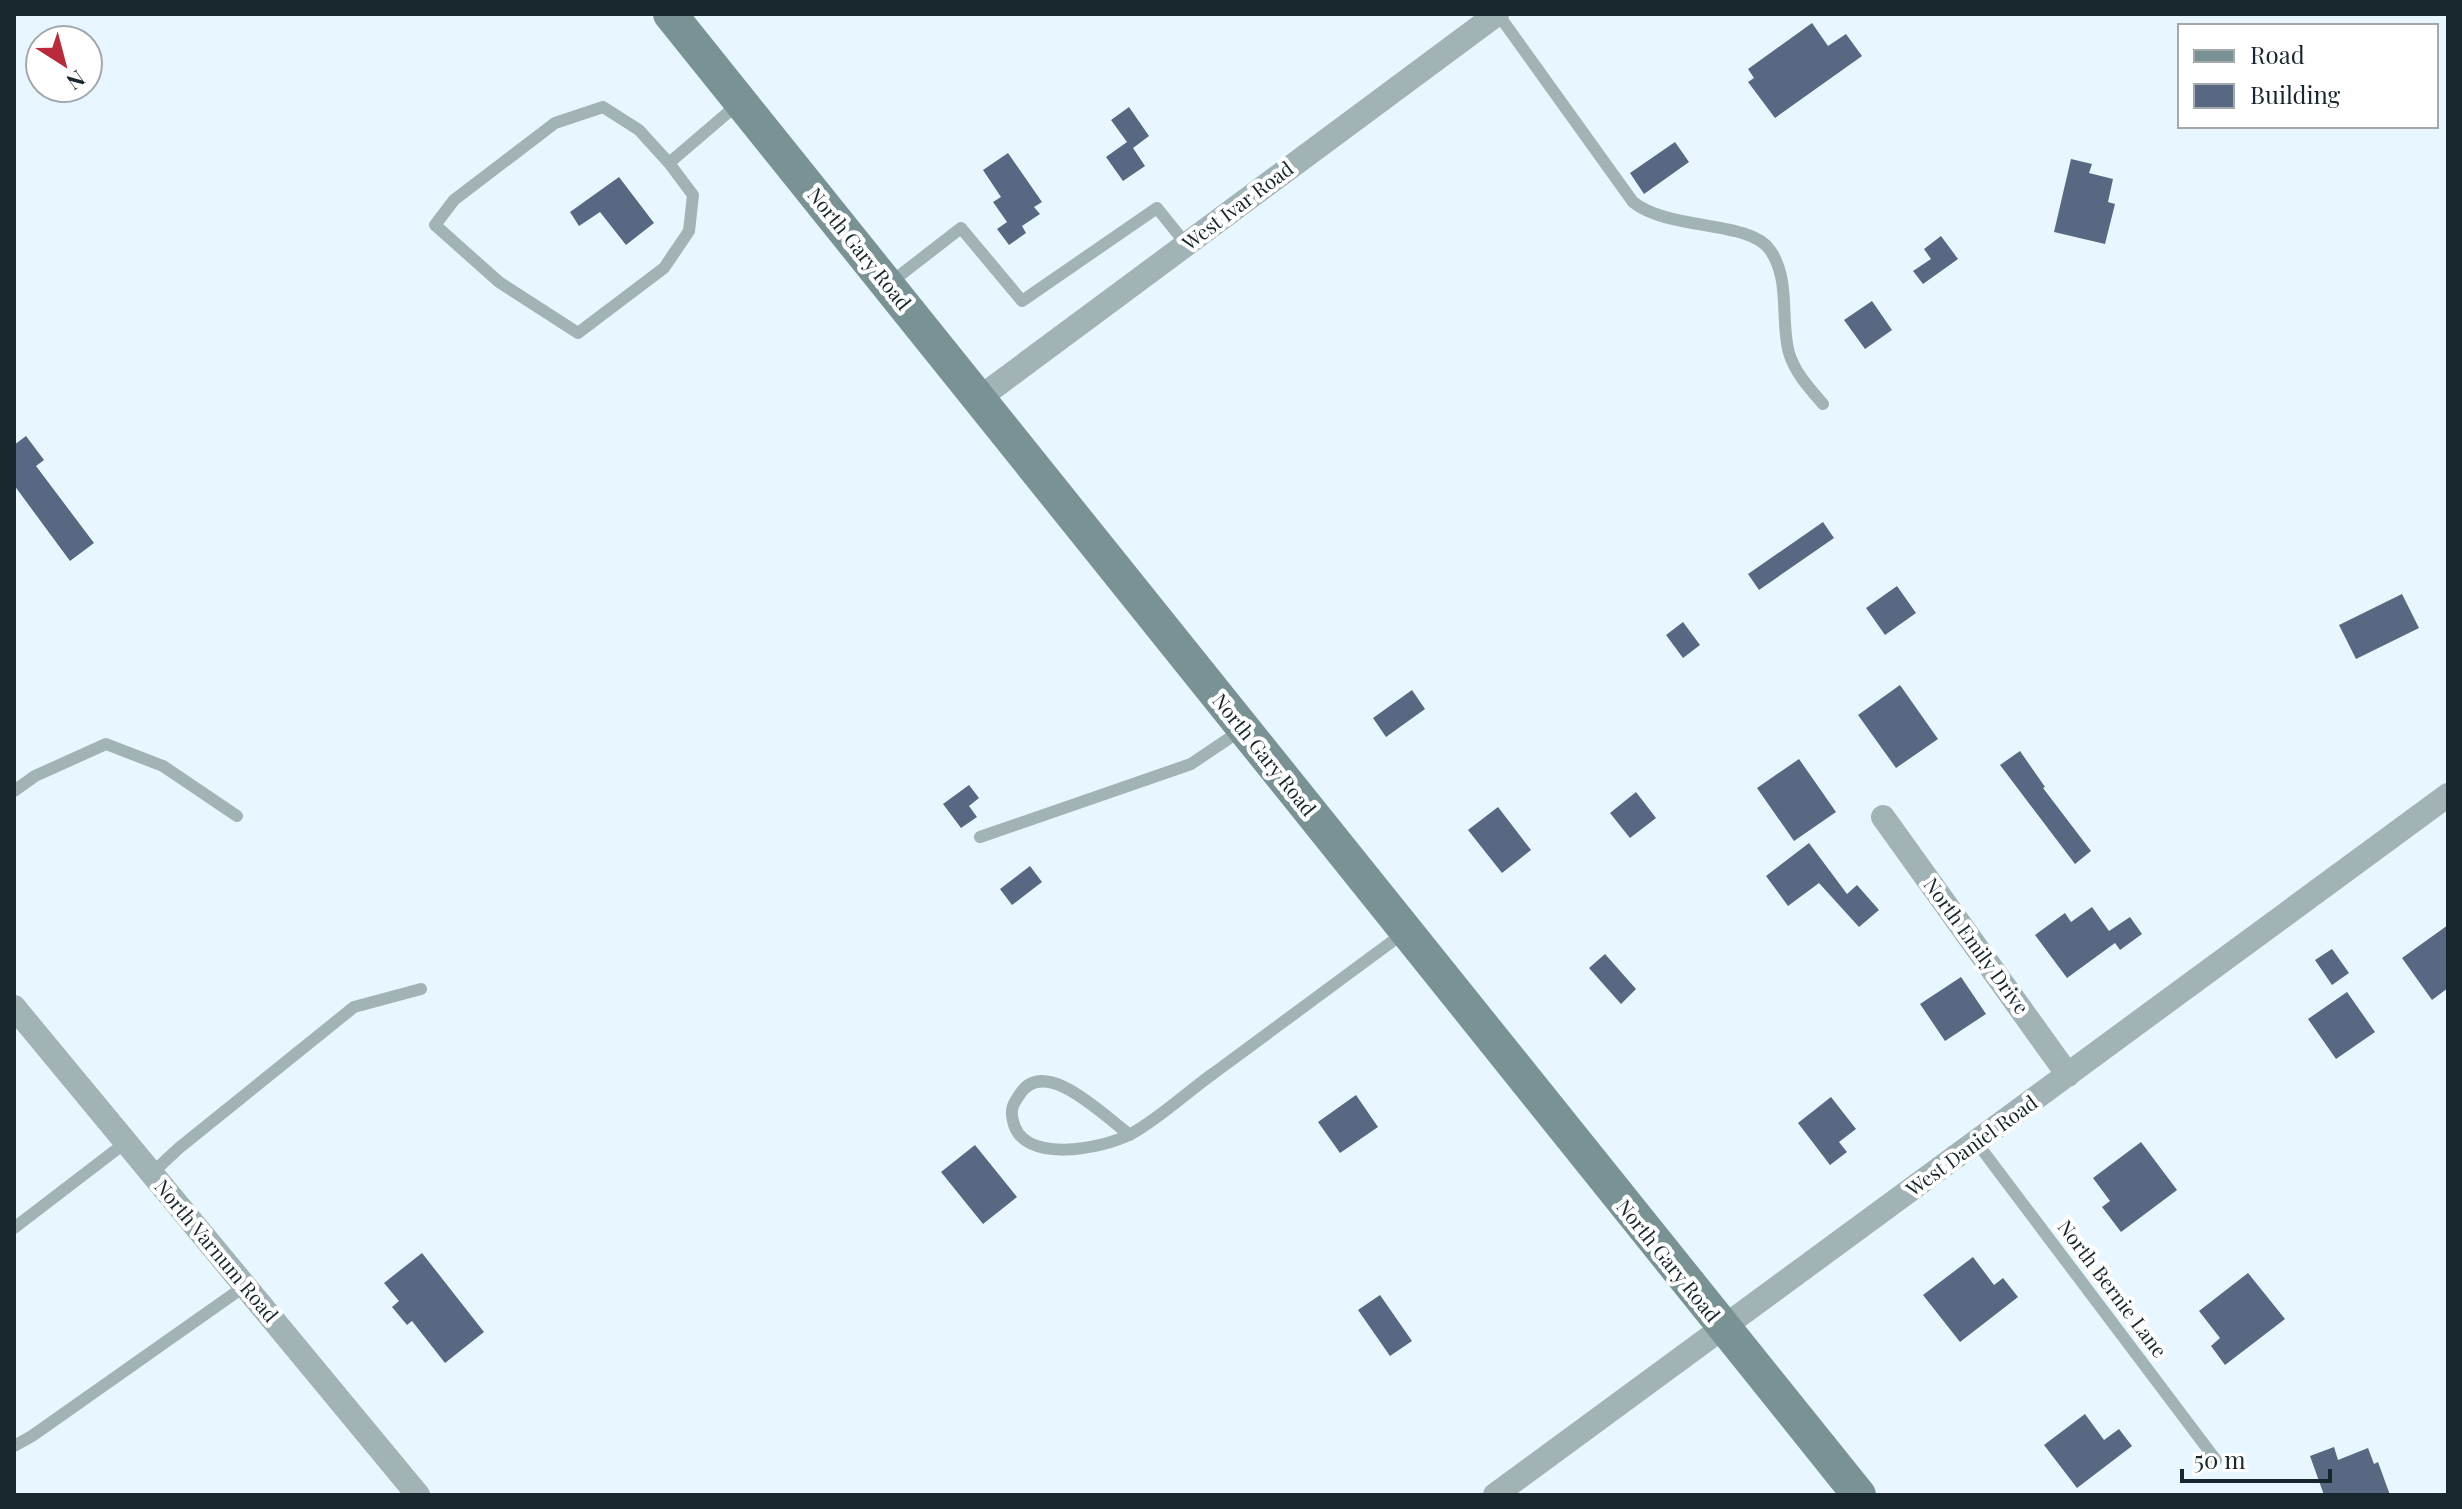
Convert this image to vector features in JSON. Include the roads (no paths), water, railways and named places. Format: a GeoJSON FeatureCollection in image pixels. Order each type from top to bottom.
{"type":"FeatureCollection","features":[{"type":"Feature","properties":{"kind":"street","name":"North Gary Road"},"geometry":{"type":"LineString","coordinates":[[670,14],[1723,1330],[1859,1495]]}},
{"type":"Feature","properties":{"kind":"street","name":"West Ivar Road"},"geometry":{"type":"LineString","coordinates":[[978,399],[1498,14]]}},
{"type":"Feature","properties":{"kind":"street","name":"West Daniel Road"},"geometry":{"type":"LineString","coordinates":[[1495,1495],[2448,795]]}},
{"type":"Feature","properties":{"kind":"street","name":"North Emily Drive"},"geometry":{"type":"LineString","coordinates":[[1883,817],[2068,1075]]}},
{"type":"Feature","properties":{"kind":"street","name":"North Varnum Road"},"geometry":{"type":"LineString","coordinates":[[14,1007],[418,1495]]}},
{"type":"Feature","properties":{"kind":"lane"},"geometry":{"type":"LineString","coordinates":[[1498,14],[1633,202],[1647,213],[1673,222],[1751,234],[1770,250],[1786,307],[1788,352],[1800,376],[1823,404]]}},
{"type":"Feature","properties":{"kind":"lane"},"geometry":{"type":"LineString","coordinates":[[669,163],[740,102]]}},
{"type":"Feature","properties":{"kind":"lane"},"geometry":{"type":"LineString","coordinates":[[603,107],[639,130],[669,163],[693,195],[689,231],[664,268],[578,333],[499,282],[435,225],[454,200],[555,123],[603,107]]}},
{"type":"Feature","properties":{"kind":"lane"},"geometry":{"type":"LineString","coordinates":[[887,285],[961,228],[1022,301],[1157,208],[1186,244]]}},
{"type":"Feature","properties":{"kind":"lane"},"geometry":{"type":"LineString","coordinates":[[980,837],[1191,764],[1243,729]]}},
{"type":"Feature","properties":{"kind":"lane"},"geometry":{"type":"LineString","coordinates":[[14,791],[35,776],[106,744],[163,766],[237,816]]}},
{"type":"Feature","properties":{"kind":"lane"},"geometry":{"type":"LineString","coordinates":[[1130,1135],[1057,1081],[1042,1079],[1026,1084],[1011,1106],[1013,1124],[1021,1139],[1042,1148],[1068,1151],[1130,1135],[1405,932]]}},
{"type":"Feature","properties":{"kind":"lane"},"geometry":{"type":"LineString","coordinates":[[151,1174],[354,1007],[421,989]]}},
{"type":"Feature","properties":{"kind":"lane"},"geometry":{"type":"LineString","coordinates":[[14,1228],[125,1143]]}},
{"type":"Feature","properties":{"kind":"lane","name":"North Bernie Lane"},"geometry":{"type":"LineString","coordinates":[[1977,1143],[2216,1460]]}},
{"type":"Feature","properties":{"kind":"lane"},"geometry":{"type":"LineString","coordinates":[[14,1446],[245,1286]]}}]}
